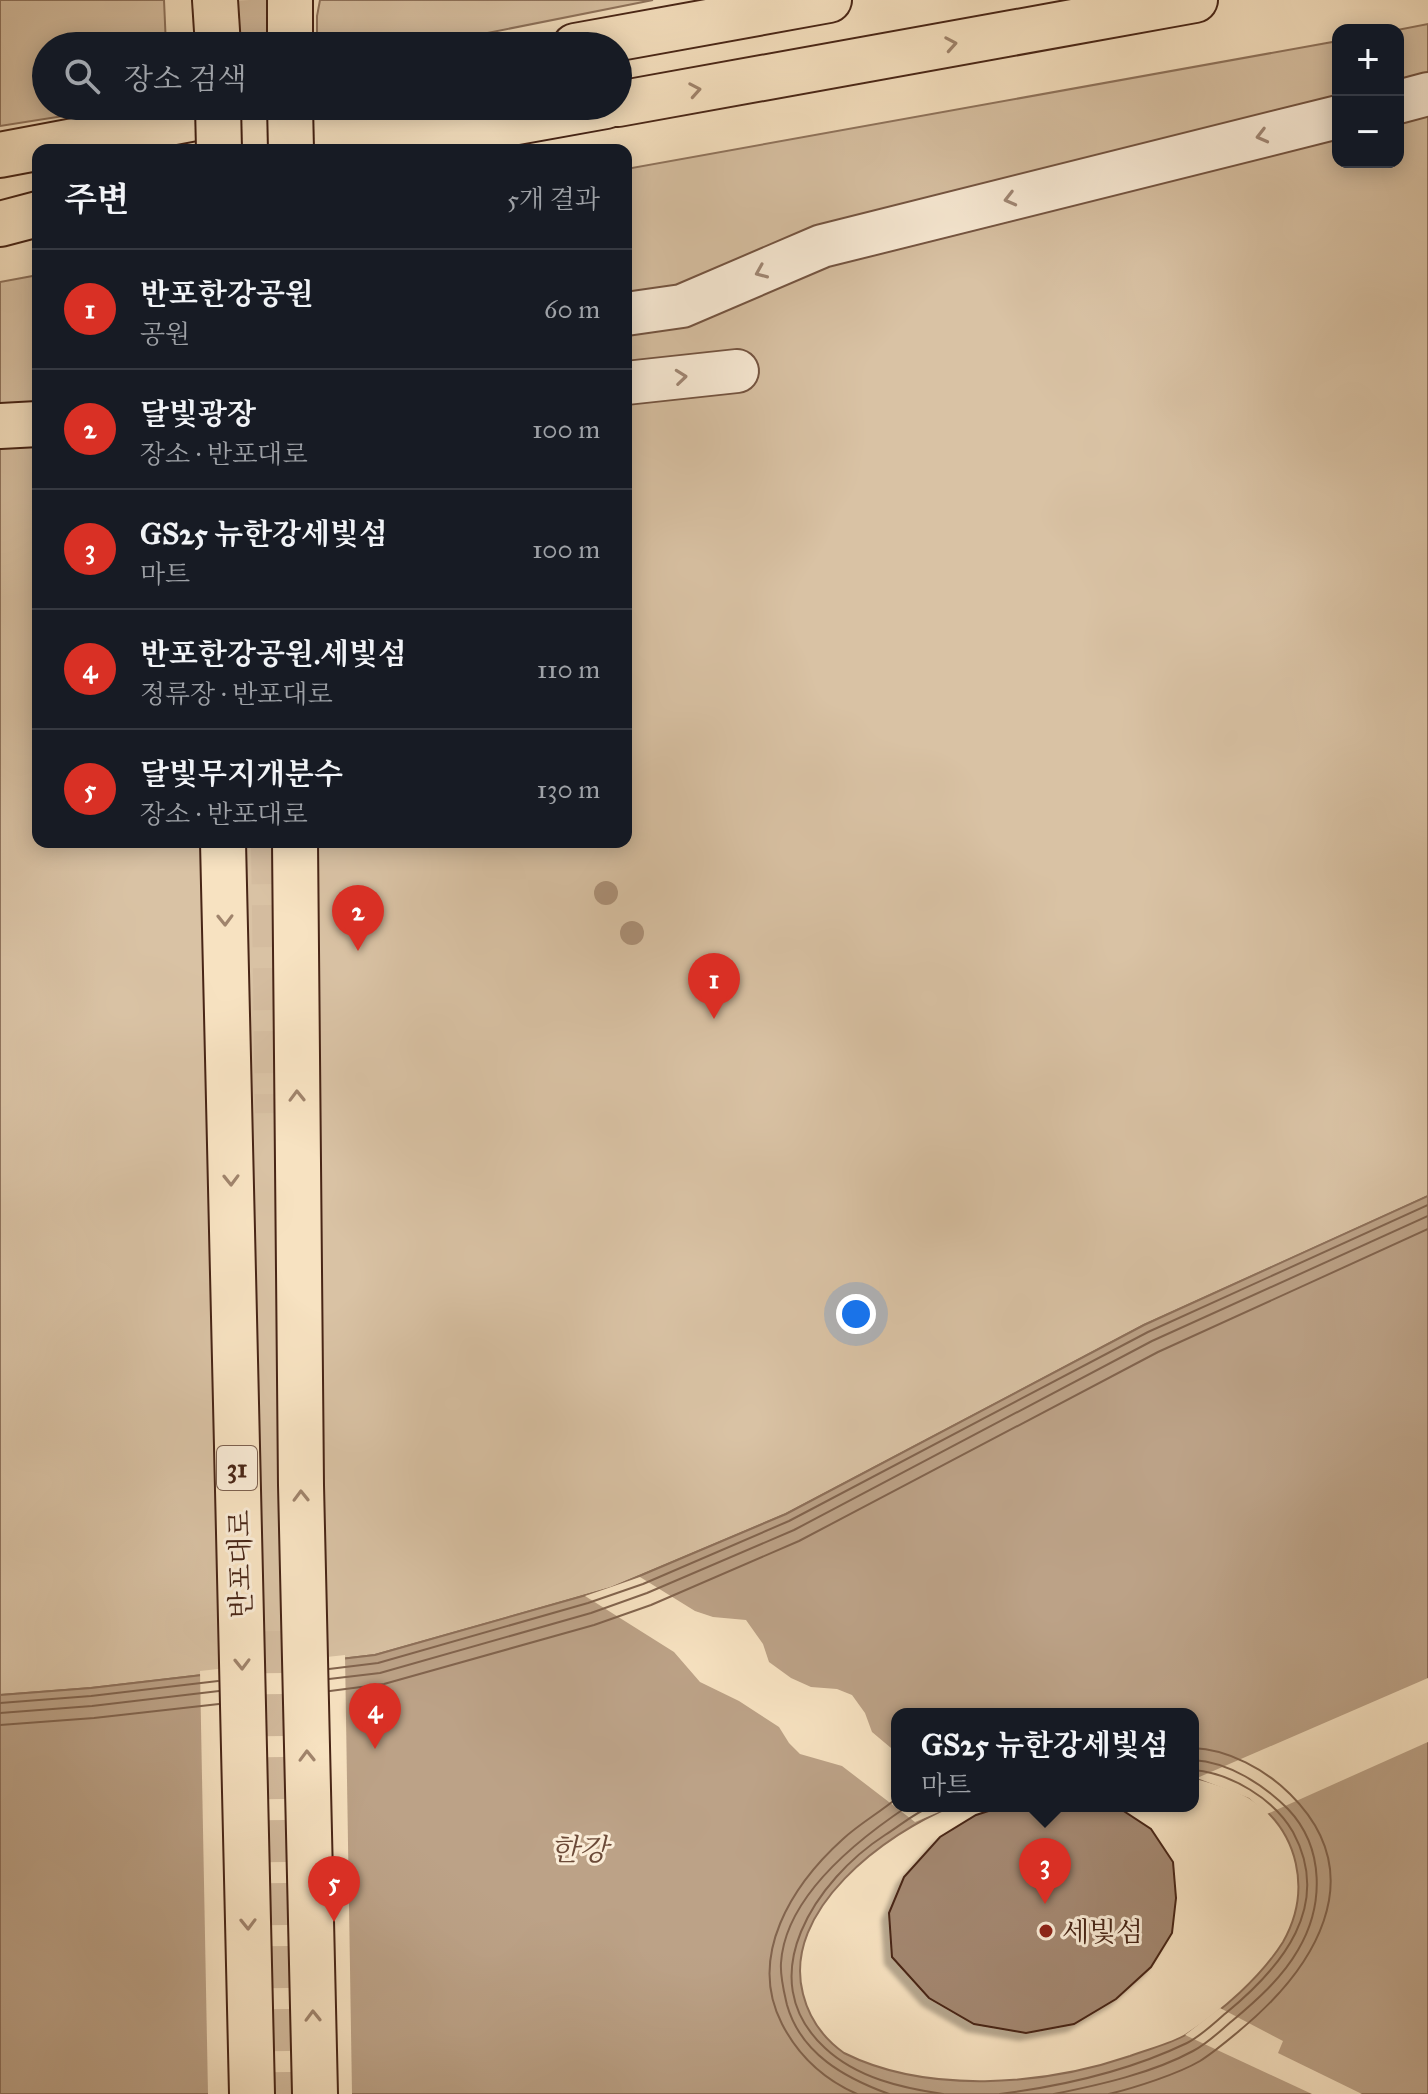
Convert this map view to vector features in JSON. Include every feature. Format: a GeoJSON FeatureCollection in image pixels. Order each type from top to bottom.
{"type":"FeatureCollection","features":[{"type":"Feature","properties":{"kind":"main road"},"geometry":{"type":"LineString","coordinates":[[215,0],[217,32]]}},
{"type":"Feature","properties":{"kind":"main road"},"geometry":{"type":"LineString","coordinates":[[290,0],[290,32]]}},
{"type":"Feature","properties":{"kind":"main road"},"geometry":{"type":"LineString","coordinates":[[632,36],[829,0]]}},
{"type":"Feature","properties":{"kind":"main road"},"geometry":{"type":"LineString","coordinates":[[632,101],[1195,0]]}},
{"type":"Feature","properties":{"kind":"main road"},"geometry":{"type":"LineString","coordinates":[[58,144],[185,120]]}},
{"type":"Feature","properties":{"kind":"main road"},"geometry":{"type":"LineString","coordinates":[[218,120],[219,144]]}},
{"type":"Feature","properties":{"kind":"main road"},"geometry":{"type":"LineString","coordinates":[[290,120],[291,144]]}},
{"type":"Feature","properties":{"kind":"main road"},"geometry":{"type":"LineString","coordinates":[[272,144],[346,120]]}},
{"type":"Feature","properties":{"kind":"main road"},"geometry":{"type":"LineString","coordinates":[[395,144],[528,120]]}},
{"type":"Feature","properties":{"kind":"main road"},"geometry":{"type":"LineString","coordinates":[[0,155],[32,149]]}},
{"type":"Feature","properties":{"kind":"main road"},"geometry":{"type":"LineString","coordinates":[[0,224],[32,216]]}},
{"type":"Feature","properties":{"kind":"main road"},"geometry":{"type":"LineString","coordinates":[[0,426],[32,424]]}},
{"type":"Feature","properties":{"kind":"main road","name":"반포대로"},"geometry":{"type":"LineString","coordinates":[[223,848],[252,2094]]}},
{"type":"Feature","properties":{"kind":"main road"},"geometry":{"type":"LineString","coordinates":[[295,848],[301,1500],[315,2094]]}},
{"type":"Feature","properties":{"kind":"lane"},"geometry":{"type":"LineString","coordinates":[[1404,100],[1428,94]]}},
{"type":"Feature","properties":{"kind":"lane"},"geometry":{"type":"LineString","coordinates":[[632,313],[682,306],[822,246],[1332,118]]}},
{"type":"Feature","properties":{"kind":"lane"},"geometry":{"type":"LineString","coordinates":[[632,382],[737,371]]}},
{"type":"Feature","properties":{"kind":"shaded area"},"geometry":{"type":"Polygon","coordinates":[[[0,0],[164,0],[165,32],[32,32],[32,120],[38,120],[0,126],[0,0]]]}},
{"type":"Feature","properties":{"kind":"shaded area"},"geometry":{"type":"Polygon","coordinates":[[[320,0],[653,0],[492,32],[317,32],[320,0]]]}},
{"type":"Feature","properties":{"kind":"shaded area"},"geometry":{"type":"Polygon","coordinates":[[[1428,24],[1428,1196],[1144,1325],[786,1514],[611,1588],[375,1655],[91,1688],[0,1695],[0,282],[32,276],[32,848],[632,848],[632,168],[1332,42],[1332,168],[1404,168],[1404,29],[1428,24]]]}},
{"type":"Feature","properties":{"kind":"water","name":"한강"},"geometry":{"type":"Polygon","coordinates":[[[1428,1196],[1428,2094],[0,2094],[0,1695],[91,1688],[375,1655],[611,1588],[786,1514],[1144,1325],[1428,1196]],[[891,1708],[891,1812],[940,1812],[870,1855],[823,1905],[808,1933],[800,1963],[803,1994],[813,2019],[823,2034],[844,2053],[876,2066],[947,2080],[985,2081],[1060,2074],[1130,2056],[1187,2034],[1227,2004],[1264,1968],[1283,1942],[1297,1903],[1296,1863],[1280,1827],[1250,1798],[1199,1779],[1199,1708],[891,1708]]]}},
{"type":"Feature","properties":{"kind":"pier"},"geometry":{"type":"Polygon","coordinates":[[[640,1577],[695,1611],[713,1617],[746,1620],[763,1644],[769,1662],[791,1678],[811,1687],[837,1689],[852,1695],[865,1713],[872,1732],[891,1748],[891,1804],[842,1766],[800,1754],[779,1727],[739,1701],[700,1682],[674,1652],[585,1596],[640,1577]]]}},
{"type":"Feature","properties":{"kind":"pier"},"geometry":{"type":"Polygon","coordinates":[[[345,1655],[352,2094],[208,2094],[200,1671],[345,1655]]]}},
{"type":"Feature","properties":{"kind":"pier"},"geometry":{"type":"Polygon","coordinates":[[[1428,1678],[1428,1742],[1267,1814],[1249,1798],[1199,1777],[1428,1678]]]}},
{"type":"Feature","properties":{"kind":"pier"},"geometry":{"type":"Polygon","coordinates":[[[902,1812],[939,1812],[915,1822],[902,1812]]]}},
{"type":"Feature","properties":{"kind":"pier"},"geometry":{"type":"Polygon","coordinates":[[[1220,2008],[1283,2041],[1278,2053],[1362,2094],[1312,2094],[1185,2035],[1220,2008]]]}},
{"type":"Feature","properties":{"kind":"building"},"geometry":{"type":"Polygon","coordinates":[[[985,1812],[1125,1812],[1151,1829],[1173,1862],[1176,1898],[1172,1933],[1151,1967],[1116,1999],[1074,2024],[1026,2033],[974,2024],[929,1998],[892,1957],[889,1913],[904,1877],[940,1837],[985,1812]]]}},
{"type":"Feature","properties":{"kind":"tunnel"},"geometry":{"type":"LineString","coordinates":[[249,0],[250,32]]}},
{"type":"Feature","properties":{"kind":"tunnel"},"geometry":{"type":"LineString","coordinates":[[272,848],[276,1113]]}},
{"type":"Feature","properties":{"kind":"tunnel"},"geometry":{"type":"LineString","coordinates":[[283,1631],[289,2094]]}},
{"type":"Feature","properties":{"kind":"place","name":"달빛광장"},"geometry":{"type":"Point","coordinates":[358,951]}},
{"type":"Feature","properties":{"kind":"place","name":"반포한강공원"},"geometry":{"type":"Point","coordinates":[714,1019]}},
{"type":"Feature","properties":{"kind":"place","name":"반포한강공원.세빛섬"},"geometry":{"type":"Point","coordinates":[375,1749]}},
{"type":"Feature","properties":{"kind":"place","name":"GS25 뉴한강세빛섬"},"geometry":{"type":"Point","coordinates":[1045,1904]}},
{"type":"Feature","properties":{"kind":"place","name":"달빛무지개분수"},"geometry":{"type":"Point","coordinates":[334,1922]}},
{"type":"Feature","properties":{"kind":"place","name":"세빛섬"},"geometry":{"type":"Point","coordinates":[1046,1931]}}]}
